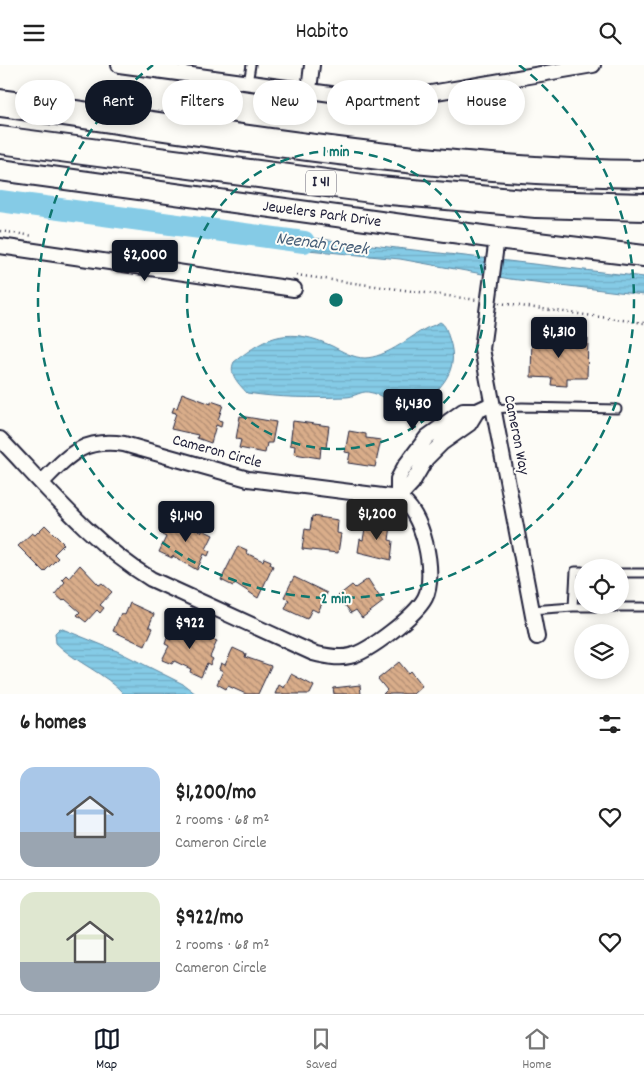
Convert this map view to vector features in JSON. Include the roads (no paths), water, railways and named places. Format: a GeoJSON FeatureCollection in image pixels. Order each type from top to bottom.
{"type":"FeatureCollection","features":[{"type":"Feature","properties":{"kind":"highway","name":"I 41"},"geometry":{"type":"LineString","coordinates":[[0,103],[453,165],[540,172],[644,174]]}},
{"type":"Feature","properties":{"kind":"highway","name":"I 41"},"geometry":{"type":"LineString","coordinates":[[0,140],[379,190],[536,204],[644,207]]}},
{"type":"Feature","properties":{"kind":"street"},"geometry":{"type":"LineString","coordinates":[[119,65],[201,71],[253,84]]}},
{"type":"Feature","properties":{"kind":"street"},"geometry":{"type":"LineString","coordinates":[[310,80],[312,65]]}},
{"type":"Feature","properties":{"kind":"street"},"geometry":{"type":"LineString","coordinates":[[317,92],[386,100],[594,65]]}},
{"type":"Feature","properties":{"kind":"street","name":"Jewelers Park Drive"},"geometry":{"type":"LineString","coordinates":[[0,170],[496,245],[644,256]]}},
{"type":"Feature","properties":{"kind":"street","name":"Cameron Way"},"geometry":{"type":"LineString","coordinates":[[496,245],[482,349],[537,637]]}},
{"type":"Feature","properties":{"kind":"street"},"geometry":{"type":"LineString","coordinates":[[0,246],[294,289]]}},
{"type":"Feature","properties":{"kind":"street"},"geometry":{"type":"LineString","coordinates":[[0,439],[111,553],[150,579],[313,653],[338,657],[351,656],[364,651],[414,613],[426,597],[430,574],[422,531],[409,505],[398,497],[398,479],[416,449],[444,423],[463,411],[477,411],[492,407]]}},
{"type":"Feature","properties":{"kind":"street","name":"Cameron Circle"},"geometry":{"type":"LineString","coordinates":[[42,482],[75,451],[92,443],[109,442],[124,444],[248,479],[398,497]]}},
{"type":"Feature","properties":{"kind":"lane"},"geometry":{"type":"LineString","coordinates":[[248,83],[251,65]]}},
{"type":"Feature","properties":{"kind":"lane"},"geometry":{"type":"LineString","coordinates":[[492,407],[617,409]]}},
{"type":"Feature","properties":{"kind":"lane"},"geometry":{"type":"LineString","coordinates":[[629,573],[644,573]]}},
{"type":"Feature","properties":{"kind":"lane"},"geometry":{"type":"LineString","coordinates":[[573,607],[574,589]]}},
{"type":"Feature","properties":{"kind":"lane"},"geometry":{"type":"LineString","coordinates":[[531,610],[573,607],[644,607]]}},
{"type":"Feature","properties":{"kind":"water"},"geometry":{"type":"Polygon","coordinates":[[[286,235],[644,277],[644,295],[510,279],[400,259],[277,247],[274,239],[286,235]]]}},
{"type":"Feature","properties":{"kind":"water"},"geometry":{"type":"Polygon","coordinates":[[[440,322],[446,329],[452,351],[450,372],[431,397],[413,412],[401,408],[374,393],[368,392],[349,397],[284,397],[247,393],[232,371],[234,362],[247,352],[280,336],[292,335],[317,340],[352,356],[365,358],[381,355],[440,322]]]}},
{"type":"Feature","properties":{"kind":"water"},"geometry":{"type":"Polygon","coordinates":[[[60,628],[117,651],[183,684],[196,694],[124,694],[108,680],[56,643],[55,633],[60,628]]]}},
{"type":"Feature","properties":{"kind":"waterway","name":"Neenah Creek"},"geometry":{"type":"LineString","coordinates":[[0,201],[304,242]]}}]}
